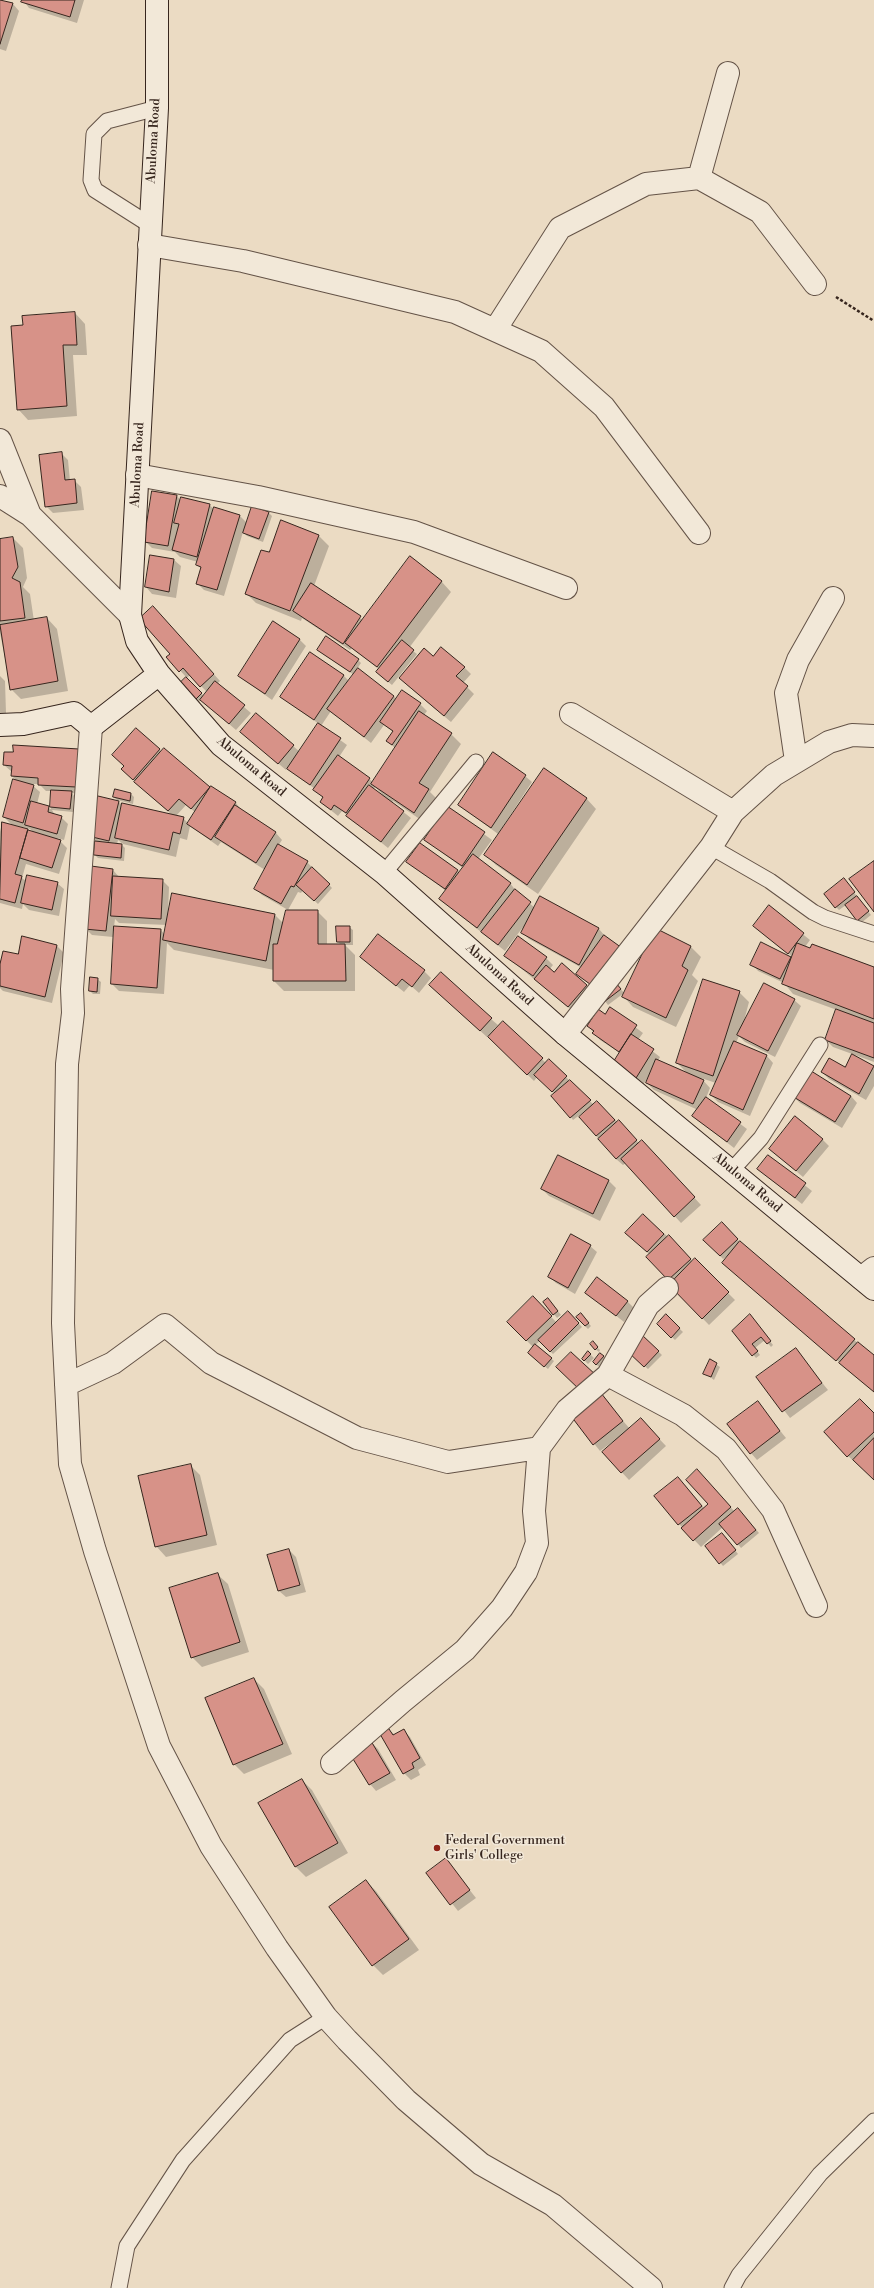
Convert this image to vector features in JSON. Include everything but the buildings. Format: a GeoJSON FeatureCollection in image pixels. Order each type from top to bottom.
{"type":"FeatureCollection","features":[{"type":"Feature","properties":{"kind":"street","name":"Abuloma Road"},"geometry":{"type":"LineString","coordinates":[[157,0],[157,108],[149,235],[130,615],[137,641],[159,674],[221,745],[384,873],[565,1034],[732,1170],[870,1278]]}},
{"type":"Feature","properties":{"kind":"street"},"geometry":{"type":"LineString","coordinates":[[699,178],[728,73]]}},
{"type":"Feature","properties":{"kind":"street"},"geometry":{"type":"LineString","coordinates":[[495,330],[560,228],[646,184],[699,178],[760,212],[815,284]]}},
{"type":"Feature","properties":{"kind":"street"},"geometry":{"type":"LineString","coordinates":[[149,235],[243,261],[455,312],[541,351],[604,407],[699,533]]}},
{"type":"Feature","properties":{"kind":"street"},"geometry":{"type":"LineString","coordinates":[[0,440],[30,514]]}},
{"type":"Feature","properties":{"kind":"street"},"geometry":{"type":"LineString","coordinates":[[137,476],[258,497],[414,532],[566,588]]}},
{"type":"Feature","properties":{"kind":"street"},"geometry":{"type":"LineString","coordinates":[[0,496],[30,514],[130,615]]}},
{"type":"Feature","properties":{"kind":"street"},"geometry":{"type":"LineString","coordinates":[[796,761],[786,693],[798,660],[833,598]]}},
{"type":"Feature","properties":{"kind":"street"},"geometry":{"type":"LineString","coordinates":[[159,674],[91,727],[72,989],[73,1013],[67,1064],[63,1323],[70,1464],[94,1551],[159,1746],[212,1846],[277,1948],[326,2017],[406,2100],[481,2164],[553,2205],[651,2288]]}},
{"type":"Feature","properties":{"kind":"street"},"geometry":{"type":"LineString","coordinates":[[0,725],[23,724],[74,713],[91,727]]}},
{"type":"Feature","properties":{"kind":"street"},"geometry":{"type":"LineString","coordinates":[[571,714],[733,812]]}},
{"type":"Feature","properties":{"kind":"street"},"geometry":{"type":"LineString","coordinates":[[565,1034],[711,847],[733,812],[774,775],[829,742],[852,735],[874,736]]}},
{"type":"Feature","properties":{"kind":"street"},"geometry":{"type":"LineString","coordinates":[[332,1763],[403,1701],[465,1650],[502,1608],[526,1572],[537,1543],[534,1511],[540,1448],[567,1410],[608,1375],[648,1305],[667,1288]]}},
{"type":"Feature","properties":{"kind":"street"},"geometry":{"type":"LineString","coordinates":[[66,1385],[113,1363],[164,1325],[211,1363],[357,1438],[448,1462],[540,1448]]}},
{"type":"Feature","properties":{"kind":"street"},"geometry":{"type":"LineString","coordinates":[[608,1375],[683,1415],[726,1449],[773,1510],[816,1606]]}},
{"type":"Feature","properties":{"kind":"lane"},"geometry":{"type":"LineString","coordinates":[[149,235],[95,190],[91,180],[94,134],[107,121],[157,108]]}},
{"type":"Feature","properties":{"kind":"lane"},"geometry":{"type":"LineString","coordinates":[[384,873],[476,762]]}},
{"type":"Feature","properties":{"kind":"lane"},"geometry":{"type":"LineString","coordinates":[[711,847],[770,881],[813,912],[825,918],[874,934]]}},
{"type":"Feature","properties":{"kind":"lane"},"geometry":{"type":"LineString","coordinates":[[732,1170],[761,1138],[820,1044]]}},
{"type":"Feature","properties":{"kind":"lane"},"geometry":{"type":"LineString","coordinates":[[119,2288],[127,2246],[183,2160],[290,2040],[326,2017]]}},
{"type":"Feature","properties":{"kind":"lane"},"geometry":{"type":"LineString","coordinates":[[732,2288],[739,2275],[820,2174],[874,2121]]}},
{"type":"Feature","properties":{"kind":"path"},"geometry":{"type":"LineString","coordinates":[[815,284],[874,321]]}},
{"type":"Feature","properties":{"kind":"place","name":"Federal Government Girls' College"},"geometry":{"type":"Point","coordinates":[437,1848]}}]}
